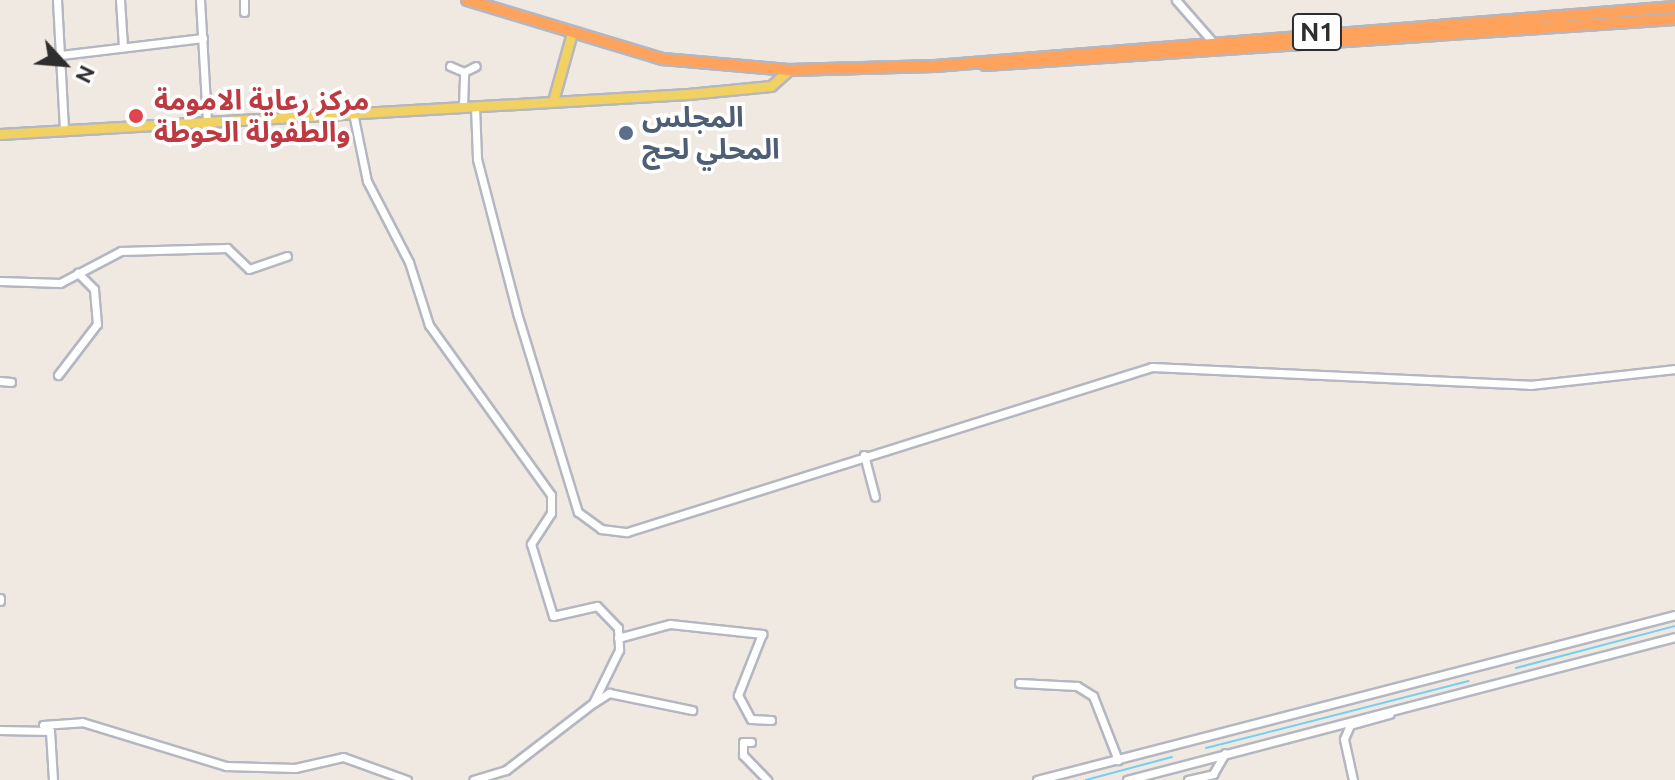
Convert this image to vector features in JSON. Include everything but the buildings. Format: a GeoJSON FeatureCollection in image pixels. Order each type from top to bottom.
{"type":"FeatureCollection","features":[{"type":"Feature","properties":{"kind":"highway","name":"N1"},"geometry":{"type":"LineString","coordinates":[[467,0],[571,36],[663,59],[789,70],[959,64],[1675,19]]}},
{"type":"Feature","properties":{"kind":"highway","name":"N1"},"geometry":{"type":"LineString","coordinates":[[959,64],[1211,40],[1675,7]]}},
{"type":"Feature","properties":{"kind":"main road"},"geometry":{"type":"LineString","coordinates":[[553,101],[571,36]]}},
{"type":"Feature","properties":{"kind":"main road"},"geometry":{"type":"LineString","coordinates":[[0,134],[771,86],[789,70]]}},
{"type":"Feature","properties":{"kind":"street"},"geometry":{"type":"LineString","coordinates":[[57,0],[64,131]]}},
{"type":"Feature","properties":{"kind":"street"},"geometry":{"type":"LineString","coordinates":[[120,0],[123,47]]}},
{"type":"Feature","properties":{"kind":"street"},"geometry":{"type":"LineString","coordinates":[[200,0],[207,121]]}},
{"type":"Feature","properties":{"kind":"street"},"geometry":{"type":"LineString","coordinates":[[244,0],[244,12]]}},
{"type":"Feature","properties":{"kind":"street"},"geometry":{"type":"LineString","coordinates":[[1176,0],[1211,40]]}},
{"type":"Feature","properties":{"kind":"street"},"geometry":{"type":"LineString","coordinates":[[61,55],[203,38]]}},
{"type":"Feature","properties":{"kind":"street"},"geometry":{"type":"LineString","coordinates":[[450,66],[464,72],[476,66]]}},
{"type":"Feature","properties":{"kind":"street"},"geometry":{"type":"LineString","coordinates":[[463,106],[464,72]]}},
{"type":"Feature","properties":{"kind":"street"},"geometry":{"type":"LineString","coordinates":[[475,106],[477,159],[578,512],[601,529],[627,532],[1152,367],[1530,385],[1675,369]]}},
{"type":"Feature","properties":{"kind":"street"},"geometry":{"type":"LineString","coordinates":[[353,113],[367,181],[409,262],[429,325],[551,495],[551,513],[531,544],[553,616],[607,609],[618,638],[593,703]]}},
{"type":"Feature","properties":{"kind":"street"},"geometry":{"type":"LineString","coordinates":[[0,281],[60,283],[121,251],[227,248],[249,269],[287,256]]}},
{"type":"Feature","properties":{"kind":"street"},"geometry":{"type":"LineString","coordinates":[[58,375],[97,324],[94,289],[78,273]]}},
{"type":"Feature","properties":{"kind":"street"},"geometry":{"type":"LineString","coordinates":[[0,381],[11,382]]}},
{"type":"Feature","properties":{"kind":"street"},"geometry":{"type":"LineString","coordinates":[[864,455],[875,497]]}},
{"type":"Feature","properties":{"kind":"street"},"geometry":{"type":"LineString","coordinates":[[1037,780],[1675,615]]}},
{"type":"Feature","properties":{"kind":"street"},"geometry":{"type":"LineString","coordinates":[[618,638],[670,624],[762,634],[738,695],[751,719],[771,720]]}},
{"type":"Feature","properties":{"kind":"street"},"geometry":{"type":"LineString","coordinates":[[1127,780],[1675,637]]}},
{"type":"Feature","properties":{"kind":"street"},"geometry":{"type":"LineString","coordinates":[[1019,683],[1077,686],[1093,696],[1118,760]]}},
{"type":"Feature","properties":{"kind":"street"},"geometry":{"type":"LineString","coordinates":[[474,780],[506,770],[609,693],[692,710]]}},
{"type":"Feature","properties":{"kind":"street"},"geometry":{"type":"LineString","coordinates":[[0,730],[82,722],[226,766],[295,768],[343,757],[407,780]]}},
{"type":"Feature","properties":{"kind":"street"},"geometry":{"type":"LineString","coordinates":[[1347,722],[1344,739],[1353,780]]}},
{"type":"Feature","properties":{"kind":"street"},"geometry":{"type":"LineString","coordinates":[[43,725],[53,739],[53,780]]}},
{"type":"Feature","properties":{"kind":"street"},"geometry":{"type":"LineString","coordinates":[[751,742],[743,742],[743,755],[767,780]]}},
{"type":"Feature","properties":{"kind":"street"},"geometry":{"type":"LineString","coordinates":[[1188,780],[1213,774],[1225,753]]}},
{"type":"Feature","properties":{"kind":"waterway"},"geometry":{"type":"LineString","coordinates":[[1516,668],[1675,626]]}},
{"type":"Feature","properties":{"kind":"waterway"},"geometry":{"type":"LineString","coordinates":[[1206,748],[1469,681]]}},
{"type":"Feature","properties":{"kind":"waterway"},"geometry":{"type":"LineString","coordinates":[[1086,780],[1172,757]]}},
{"type":"Feature","properties":{"kind":"place","name":"مركز رعاية الامومة والطفولة الحوطة"},"geometry":{"type":"Point","coordinates":[136,116]}},
{"type":"Feature","properties":{"kind":"place","name":"المجلس المحلي لحج"},"geometry":{"type":"Point","coordinates":[626,133]}}]}
